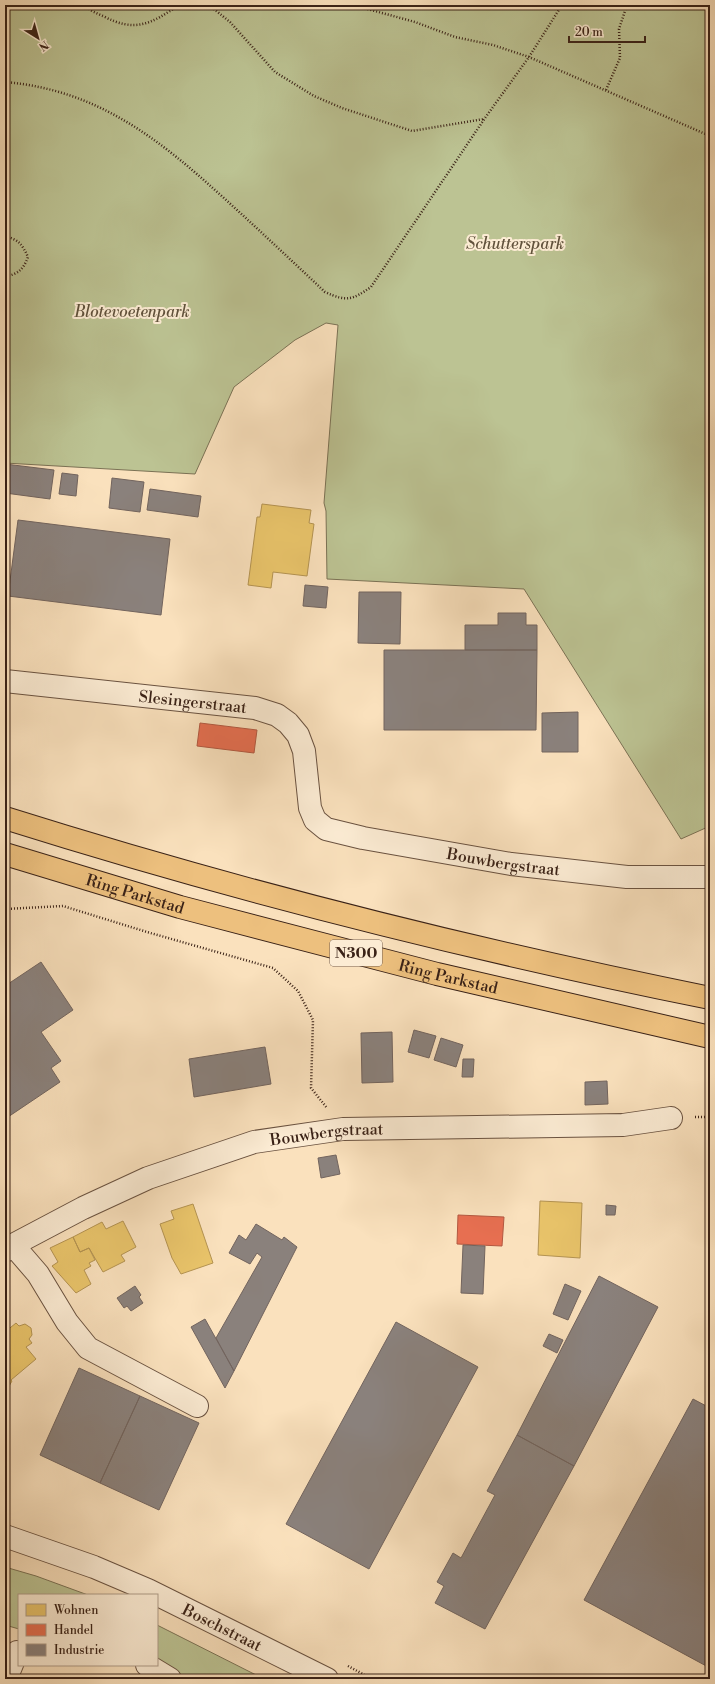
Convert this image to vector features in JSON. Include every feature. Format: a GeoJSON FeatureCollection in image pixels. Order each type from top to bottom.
{"type":"FeatureCollection","features":[{"type":"Feature","properties":{"kind":"highway","name":"N300"},"geometry":{"type":"LineString","coordinates":[[5,818],[288,901],[564,968],[710,998]]}},
{"type":"Feature","properties":{"kind":"highway","name":"Ring Parkstad"},"geometry":{"type":"LineString","coordinates":[[5,854],[180,907],[437,974],[710,1037]]}},
{"type":"Feature","properties":{"kind":"street","name":"Slesingerstraat"},"geometry":{"type":"LineString","coordinates":[[5,681],[256,708],[277,715],[288,723],[298,735],[304,751],[310,808]]}},
{"type":"Feature","properties":{"kind":"street","name":"Bouwbergstraat"},"geometry":{"type":"LineString","coordinates":[[310,808],[315,820],[326,829],[363,838],[503,863],[627,877],[710,877]]}},
{"type":"Feature","properties":{"kind":"street","name":"Bouwbergstraat"},"geometry":{"type":"LineString","coordinates":[[9,1248],[83,1208],[148,1178],[254,1142],[343,1129],[623,1125],[671,1118]]}},
{"type":"Feature","properties":{"kind":"street"},"geometry":{"type":"LineString","coordinates":[[9,1248],[38,1274],[67,1322],[88,1348],[197,1406]]}},
{"type":"Feature","properties":{"kind":"street","name":"Boschstraat"},"geometry":{"type":"LineString","coordinates":[[5,1536],[94,1567],[156,1594]]}},
{"type":"Feature","properties":{"kind":"street","name":"Boschstraat"},"geometry":{"type":"LineString","coordinates":[[158,1595],[327,1679]]}},
{"type":"Feature","properties":{"kind":"street"},"geometry":{"type":"LineString","coordinates":[[6,1679],[14,1652]]}},
{"type":"Feature","properties":{"kind":"street"},"geometry":{"type":"LineString","coordinates":[[149,1666],[170,1679]]}},
{"type":"Feature","properties":{"kind":"path"},"geometry":{"type":"LineString","coordinates":[[84,5],[112,21],[136,26],[158,20],[179,5]]}},
{"type":"Feature","properties":{"kind":"path"},"geometry":{"type":"LineString","coordinates":[[209,5],[230,22],[275,72],[314,96],[342,108],[412,131],[485,118]]}},
{"type":"Feature","properties":{"kind":"path"},"geometry":{"type":"LineString","coordinates":[[353,5],[415,22],[455,37],[494,45],[529,57],[710,136]]}},
{"type":"Feature","properties":{"kind":"path"},"geometry":{"type":"LineString","coordinates":[[5,82],[34,87],[78,98],[109,112],[139,129],[196,172],[325,292],[346,300],[356,297],[371,287],[485,118],[529,57],[562,5]]}},
{"type":"Feature","properties":{"kind":"path"},"geometry":{"type":"LineString","coordinates":[[606,90],[620,58],[619,29],[627,5]]}},
{"type":"Feature","properties":{"kind":"path"},"geometry":{"type":"LineString","coordinates":[[5,236],[16,239],[24,247],[28,257],[24,268],[5,277]]}},
{"type":"Feature","properties":{"kind":"path"},"geometry":{"type":"LineString","coordinates":[[5,909],[63,906],[273,968],[298,991],[313,1020],[311,1088],[343,1129]]}},
{"type":"Feature","properties":{"kind":"green space","name":"Schutterspark"},"geometry":{"type":"Polygon","coordinates":[[[5,5],[710,5],[710,826],[681,839],[524,589],[327,579],[326,511],[324,503],[338,325],[326,323],[295,340],[234,387],[195,474],[5,463],[5,5]]]}},
{"type":"Feature","properties":{"kind":"green space"},"geometry":{"type":"Polygon","coordinates":[[[5,1567],[36,1576],[85,1594],[18,1594],[18,1629],[5,1625],[5,1567]]]}},
{"type":"Feature","properties":{"kind":"green space"},"geometry":{"type":"Polygon","coordinates":[[[158,1626],[264,1679],[184,1679],[158,1665],[158,1626]]]}},
{"type":"Feature","properties":{"kind":"building: Wohnen"},"geometry":{"type":"Polygon","coordinates":[[[262,504],[311,510],[309,523],[314,524],[307,576],[273,572],[271,588],[248,585],[257,517],[260,517],[262,504]]]}},
{"type":"Feature","properties":{"kind":"building: Wohnen"},"geometry":{"type":"Polygon","coordinates":[[[540,1201],[582,1203],[580,1258],[538,1255],[540,1201]]]}},
{"type":"Feature","properties":{"kind":"building: Wohnen"},"geometry":{"type":"Polygon","coordinates":[[[193,1204],[213,1263],[181,1274],[172,1258],[160,1224],[174,1219],[171,1211],[193,1204]]]}},
{"type":"Feature","properties":{"kind":"building: Wohnen"},"geometry":{"type":"Polygon","coordinates":[[[123,1221],[136,1247],[121,1255],[125,1261],[103,1272],[89,1248],[80,1252],[73,1237],[102,1222],[106,1229],[123,1221]]]}},
{"type":"Feature","properties":{"kind":"building: Wohnen"},"geometry":{"type":"Polygon","coordinates":[[[73,1237],[80,1252],[89,1248],[95,1260],[89,1263],[91,1266],[84,1270],[91,1284],[76,1293],[52,1266],[58,1262],[50,1248],[73,1237]]]}},
{"type":"Feature","properties":{"kind":"building: Wohnen"},"geometry":{"type":"Polygon","coordinates":[[[16,1323],[19,1326],[25,1324],[31,1328],[32,1335],[29,1339],[32,1343],[26,1347],[36,1359],[11,1380],[12,1381],[5,1393],[5,1332],[16,1323]]]}},
{"type":"Feature","properties":{"kind":"building: Handel"},"geometry":{"type":"Polygon","coordinates":[[[200,723],[257,730],[254,753],[197,746],[200,723]]]}},
{"type":"Feature","properties":{"kind":"building: Handel"},"geometry":{"type":"Polygon","coordinates":[[[458,1215],[504,1217],[502,1246],[457,1244],[458,1215]]]}},
{"type":"Feature","properties":{"kind":"building: Industrie"},"geometry":{"type":"Polygon","coordinates":[[[5,464],[54,470],[50,499],[5,493],[5,464]]]}},
{"type":"Feature","properties":{"kind":"building: Industrie"},"geometry":{"type":"Polygon","coordinates":[[[62,473],[78,475],[76,496],[59,494],[62,473]]]}},
{"type":"Feature","properties":{"kind":"building: Industrie"},"geometry":{"type":"Polygon","coordinates":[[[112,478],[144,482],[140,512],[109,508],[112,478]]]}},
{"type":"Feature","properties":{"kind":"building: Industrie"},"geometry":{"type":"Polygon","coordinates":[[[150,489],[201,496],[198,517],[147,510],[150,489]]]}},
{"type":"Feature","properties":{"kind":"building: Industrie"},"geometry":{"type":"Polygon","coordinates":[[[18,520],[170,539],[161,615],[8,596],[18,520]]]}},
{"type":"Feature","properties":{"kind":"building: Industrie"},"geometry":{"type":"Polygon","coordinates":[[[305,585],[328,587],[326,608],[303,606],[305,585]]]}},
{"type":"Feature","properties":{"kind":"building: Industrie"},"geometry":{"type":"Polygon","coordinates":[[[359,592],[401,592],[400,644],[358,643],[359,592]]]}},
{"type":"Feature","properties":{"kind":"building: Industrie"},"geometry":{"type":"Polygon","coordinates":[[[498,613],[526,613],[526,625],[537,625],[537,650],[465,650],[465,625],[498,625],[498,613]]]}},
{"type":"Feature","properties":{"kind":"building: Industrie"},"geometry":{"type":"Polygon","coordinates":[[[384,650],[537,650],[536,730],[384,730],[384,650]]]}},
{"type":"Feature","properties":{"kind":"building: Industrie"},"geometry":{"type":"Polygon","coordinates":[[[578,712],[578,752],[542,752],[542,713],[578,712]]]}},
{"type":"Feature","properties":{"kind":"building: Industrie"},"geometry":{"type":"Polygon","coordinates":[[[41,962],[73,1010],[41,1032],[61,1061],[51,1068],[60,1082],[5,1119],[5,986],[41,962]]]}},
{"type":"Feature","properties":{"kind":"building: Industrie"},"geometry":{"type":"Polygon","coordinates":[[[414,1030],[436,1036],[429,1058],[408,1052],[414,1030]]]}},
{"type":"Feature","properties":{"kind":"building: Industrie"},"geometry":{"type":"Polygon","coordinates":[[[392,1032],[393,1082],[362,1083],[361,1033],[392,1032]]]}},
{"type":"Feature","properties":{"kind":"building: Industrie"},"geometry":{"type":"Polygon","coordinates":[[[441,1038],[463,1045],[456,1067],[434,1060],[441,1038]]]}},
{"type":"Feature","properties":{"kind":"building: Industrie"},"geometry":{"type":"Polygon","coordinates":[[[265,1047],[271,1084],[194,1097],[189,1059],[265,1047]]]}},
{"type":"Feature","properties":{"kind":"building: Industrie"},"geometry":{"type":"Polygon","coordinates":[[[463,1059],[474,1059],[473,1077],[462,1077],[463,1059]]]}},
{"type":"Feature","properties":{"kind":"building: Industrie"},"geometry":{"type":"Polygon","coordinates":[[[607,1081],[608,1104],[585,1105],[585,1082],[607,1081]]]}},
{"type":"Feature","properties":{"kind":"building: Industrie"},"geometry":{"type":"Polygon","coordinates":[[[336,1155],[340,1174],[321,1178],[318,1158],[336,1155]]]}},
{"type":"Feature","properties":{"kind":"building: Industrie"},"geometry":{"type":"Polygon","coordinates":[[[606,1205],[616,1206],[615,1215],[606,1215],[606,1205]]]}},
{"type":"Feature","properties":{"kind":"building: Industrie"},"geometry":{"type":"Polygon","coordinates":[[[256,1224],[282,1240],[284,1237],[297,1247],[234,1371],[216,1338],[262,1257],[257,1253],[250,1264],[229,1253],[239,1235],[246,1240],[256,1224]]]}},
{"type":"Feature","properties":{"kind":"building: Industrie"},"geometry":{"type":"Polygon","coordinates":[[[463,1245],[485,1246],[483,1294],[461,1293],[463,1245]]]}},
{"type":"Feature","properties":{"kind":"building: Industrie"},"geometry":{"type":"Polygon","coordinates":[[[599,1276],[658,1307],[574,1466],[517,1435],[599,1276]]]}},
{"type":"Feature","properties":{"kind":"building: Industrie"},"geometry":{"type":"Polygon","coordinates":[[[565,1284],[581,1291],[568,1320],[553,1314],[565,1284]]]}},
{"type":"Feature","properties":{"kind":"building: Industrie"},"geometry":{"type":"Polygon","coordinates":[[[135,1286],[141,1295],[139,1297],[143,1303],[131,1311],[127,1306],[124,1308],[117,1298],[135,1286]]]}},
{"type":"Feature","properties":{"kind":"building: Industrie"},"geometry":{"type":"Polygon","coordinates":[[[205,1319],[234,1371],[225,1388],[191,1327],[205,1319]]]}},
{"type":"Feature","properties":{"kind":"building: Industrie"},"geometry":{"type":"Polygon","coordinates":[[[396,1322],[478,1367],[369,1569],[286,1524],[396,1322]]]}},
{"type":"Feature","properties":{"kind":"building: Industrie"},"geometry":{"type":"Polygon","coordinates":[[[549,1334],[563,1340],[557,1353],[543,1346],[549,1334]]]}},
{"type":"Feature","properties":{"kind":"building: Industrie"},"geometry":{"type":"Polygon","coordinates":[[[79,1368],[140,1396],[100,1483],[40,1455],[79,1368]]]}},
{"type":"Feature","properties":{"kind":"building: Industrie"},"geometry":{"type":"Polygon","coordinates":[[[140,1396],[199,1423],[159,1510],[100,1483],[140,1396]]]}},
{"type":"Feature","properties":{"kind":"building: Industrie"},"geometry":{"type":"Polygon","coordinates":[[[693,1399],[710,1408],[710,1668],[584,1600],[693,1399]]]}},
{"type":"Feature","properties":{"kind":"building: Industrie"},"geometry":{"type":"Polygon","coordinates":[[[517,1435],[574,1466],[485,1629],[435,1603],[444,1586],[437,1582],[453,1553],[461,1558],[495,1495],[487,1491],[517,1435]]]}},
{"type":"Feature","properties":{"kind":"park label","name":"Blotevoetenpark"},"geometry":{"type":"Point","coordinates":[132,311]}}]}
